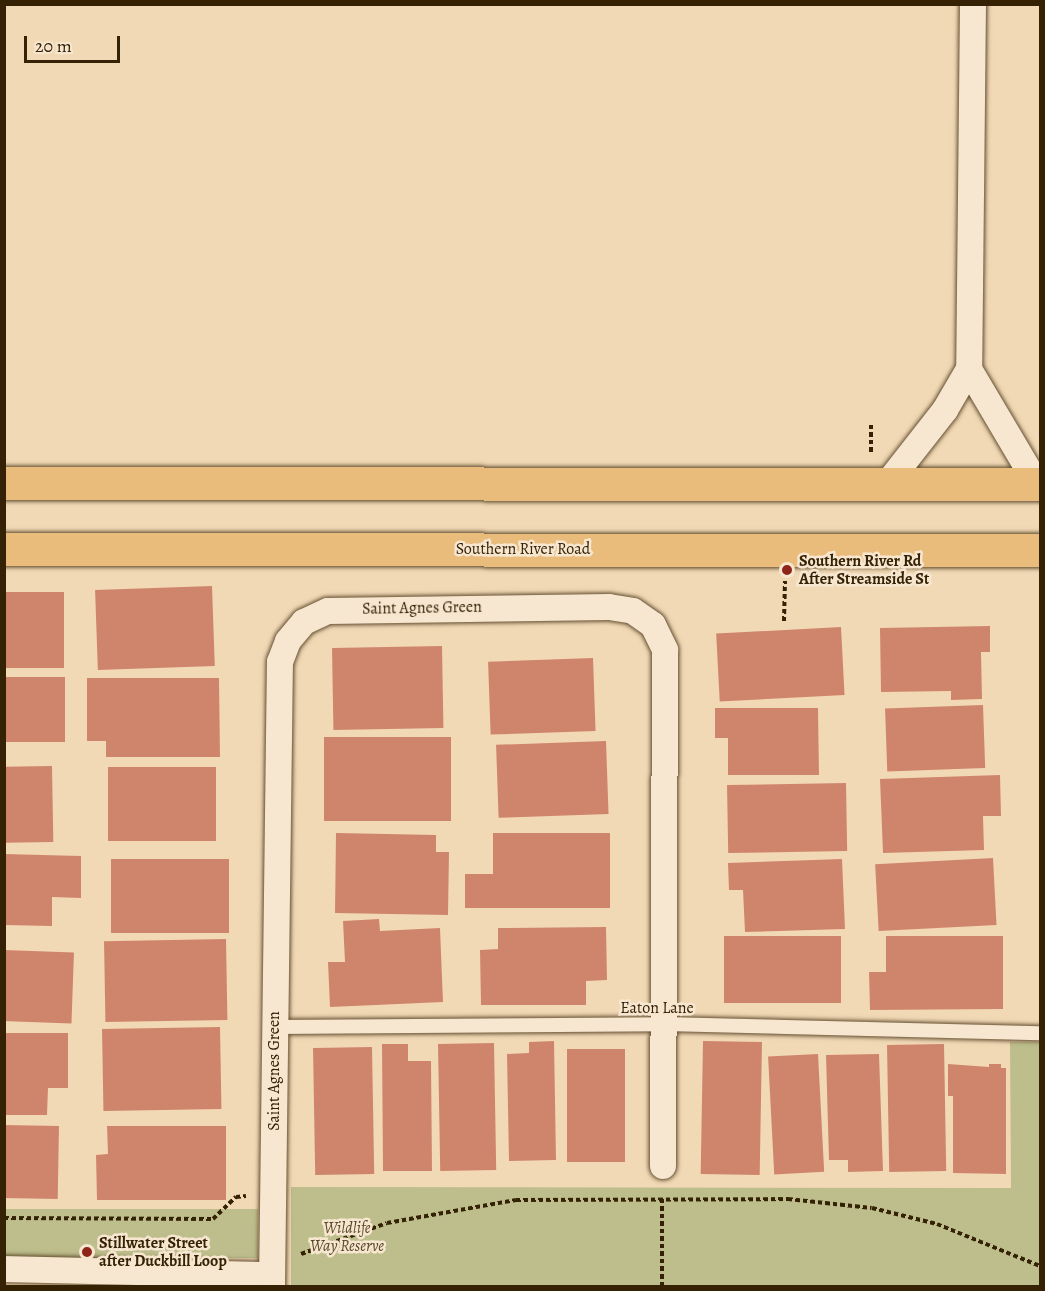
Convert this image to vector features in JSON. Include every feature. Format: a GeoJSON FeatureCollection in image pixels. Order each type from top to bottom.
{"type":"FeatureCollection","features":[{"type":"Feature","properties":{"kind":"main road"},"geometry":{"type":"LineString","coordinates":[[4,483],[1039,484]]}},
{"type":"Feature","properties":{"kind":"main road","name":"Southern River Road"},"geometry":{"type":"LineString","coordinates":[[4,549],[1041,550]]}},
{"type":"Feature","properties":{"kind":"street"},"geometry":{"type":"LineString","coordinates":[[887,484],[945,410],[969,369],[973,4]]}},
{"type":"Feature","properties":{"kind":"street"},"geometry":{"type":"LineString","coordinates":[[969,369],[1039,484]]}},
{"type":"Feature","properties":{"kind":"street"},"geometry":{"type":"LineString","coordinates":[[1002,550],[1041,570]]}},
{"type":"Feature","properties":{"kind":"street","name":"Saint Agnes Green"},"geometry":{"type":"LineString","coordinates":[[272,1281],[280,662],[288,641],[304,622],[328,611],[385,608],[609,607],[633,611],[653,625],[665,650],[663,1166]]}},
{"type":"Feature","properties":{"kind":"street"},"geometry":{"type":"LineString","coordinates":[[4,1269],[272,1281]]}},
{"type":"Feature","properties":{"kind":"lane","name":"Eaton Lane"},"geometry":{"type":"LineString","coordinates":[[274,1027],[664,1023],[1041,1033]]}},
{"type":"Feature","properties":{"kind":"path"},"geometry":{"type":"LineString","coordinates":[[4,1218],[213,1219],[236,1197],[255,1195]]}},
{"type":"Feature","properties":{"kind":"path"},"geometry":{"type":"LineString","coordinates":[[662,1198],[662,1287]]}},
{"type":"Feature","properties":{"kind":"path"},"geometry":{"type":"LineString","coordinates":[[299,1255],[387,1223],[453,1209],[516,1200],[788,1199],[872,1208],[975,1236],[1041,1266]]}},
{"type":"Feature","properties":{"kind":"green space","name":"Wildlife Way Reserve"},"geometry":{"type":"Polygon","coordinates":[[[1010,1042],[1040,1042],[1040,1286],[291,1286],[291,1187],[1011,1188],[1010,1042]]]}},
{"type":"Feature","properties":{"kind":"green space"},"geometry":{"type":"Polygon","coordinates":[[[5,1209],[258,1209],[258,1258],[5,1258],[5,1209]]]}},
{"type":"Feature","properties":{"kind":"building"},"geometry":{"type":"Polygon","coordinates":[[[212,586],[215,666],[98,670],[95,590],[212,586]]]}},
{"type":"Feature","properties":{"kind":"building"},"geometry":{"type":"Polygon","coordinates":[[[5,592],[64,592],[64,668],[5,668],[5,592]]]}},
{"type":"Feature","properties":{"kind":"building"},"geometry":{"type":"Polygon","coordinates":[[[990,626],[990,652],[981,652],[982,699],[951,700],[951,691],[881,692],[880,628],[990,626]]]}},
{"type":"Feature","properties":{"kind":"building"},"geometry":{"type":"Polygon","coordinates":[[[841,627],[845,695],[720,701],[716,634],[841,627]]]}},
{"type":"Feature","properties":{"kind":"building"},"geometry":{"type":"Polygon","coordinates":[[[442,646],[443,728],[333,730],[332,648],[442,646]]]}},
{"type":"Feature","properties":{"kind":"building"},"geometry":{"type":"Polygon","coordinates":[[[593,658],[596,731],[491,735],[488,662],[593,658]]]}},
{"type":"Feature","properties":{"kind":"building"},"geometry":{"type":"Polygon","coordinates":[[[4,677],[65,677],[65,742],[4,742],[4,677]]]}},
{"type":"Feature","properties":{"kind":"building"},"geometry":{"type":"Polygon","coordinates":[[[87,678],[219,678],[220,757],[106,757],[106,741],[87,741],[87,678]]]}},
{"type":"Feature","properties":{"kind":"building"},"geometry":{"type":"Polygon","coordinates":[[[983,705],[985,768],[887,771],[885,708],[983,705]]]}},
{"type":"Feature","properties":{"kind":"building"},"geometry":{"type":"Polygon","coordinates":[[[715,708],[818,708],[819,775],[728,775],[728,738],[715,738],[715,708]]]}},
{"type":"Feature","properties":{"kind":"building"},"geometry":{"type":"Polygon","coordinates":[[[324,737],[451,737],[451,821],[324,821],[324,737]]]}},
{"type":"Feature","properties":{"kind":"building"},"geometry":{"type":"Polygon","coordinates":[[[606,741],[609,814],[499,818],[496,745],[606,741]]]}},
{"type":"Feature","properties":{"kind":"building"},"geometry":{"type":"Polygon","coordinates":[[[52,766],[53,842],[5,843],[4,767],[52,766]]]}},
{"type":"Feature","properties":{"kind":"building"},"geometry":{"type":"Polygon","coordinates":[[[108,767],[216,767],[216,841],[108,841],[108,767]]]}},
{"type":"Feature","properties":{"kind":"building"},"geometry":{"type":"Polygon","coordinates":[[[1000,775],[1001,816],[983,816],[984,850],[883,853],[880,779],[1000,775]]]}},
{"type":"Feature","properties":{"kind":"building"},"geometry":{"type":"Polygon","coordinates":[[[846,783],[847,851],[728,853],[727,785],[846,783]]]}},
{"type":"Feature","properties":{"kind":"building"},"geometry":{"type":"Polygon","coordinates":[[[336,833],[436,835],[436,852],[449,852],[448,915],[335,913],[336,833]]]}},
{"type":"Feature","properties":{"kind":"building"},"geometry":{"type":"Polygon","coordinates":[[[493,833],[610,833],[610,908],[465,908],[465,874],[493,874],[493,833]]]}},
{"type":"Feature","properties":{"kind":"building"},"geometry":{"type":"Polygon","coordinates":[[[4,854],[81,856],[81,898],[52,897],[52,926],[4,925],[4,854]]]}},
{"type":"Feature","properties":{"kind":"building"},"geometry":{"type":"Polygon","coordinates":[[[993,858],[997,925],[879,931],[875,864],[993,858]]]}},
{"type":"Feature","properties":{"kind":"building"},"geometry":{"type":"Polygon","coordinates":[[[111,859],[229,859],[229,933],[111,933],[111,859]]]}},
{"type":"Feature","properties":{"kind":"building"},"geometry":{"type":"Polygon","coordinates":[[[842,859],[845,929],[745,932],[743,890],[729,890],[728,863],[842,859]]]}},
{"type":"Feature","properties":{"kind":"building"},"geometry":{"type":"Polygon","coordinates":[[[379,919],[380,931],[440,928],[443,1002],[330,1007],[328,962],[345,962],[343,921],[379,919]]]}},
{"type":"Feature","properties":{"kind":"building"},"geometry":{"type":"Polygon","coordinates":[[[606,927],[607,980],[586,981],[586,1005],[481,1005],[480,950],[498,949],[498,928],[606,927]]]}},
{"type":"Feature","properties":{"kind":"building"},"geometry":{"type":"Polygon","coordinates":[[[724,936],[841,936],[841,1003],[724,1003],[724,936]]]}},
{"type":"Feature","properties":{"kind":"building"},"geometry":{"type":"Polygon","coordinates":[[[886,936],[1003,936],[1003,1009],[870,1010],[869,972],[886,972],[886,936]]]}},
{"type":"Feature","properties":{"kind":"building"},"geometry":{"type":"Polygon","coordinates":[[[226,939],[227,1020],[105,1022],[104,941],[226,939]]]}},
{"type":"Feature","properties":{"kind":"building"},"geometry":{"type":"Polygon","coordinates":[[[4,950],[74,952],[71,1023],[4,1021],[4,950]]]}},
{"type":"Feature","properties":{"kind":"building"},"geometry":{"type":"Polygon","coordinates":[[[220,1027],[221,1109],[103,1111],[102,1029],[220,1027]]]}},
{"type":"Feature","properties":{"kind":"building"},"geometry":{"type":"Polygon","coordinates":[[[4,1033],[68,1033],[68,1088],[48,1088],[47,1115],[4,1115],[4,1033]]]}},
{"type":"Feature","properties":{"kind":"building"},"geometry":{"type":"Polygon","coordinates":[[[554,1041],[556,1160],[509,1161],[507,1054],[529,1053],[529,1042],[554,1041]]]}},
{"type":"Feature","properties":{"kind":"building"},"geometry":{"type":"Polygon","coordinates":[[[703,1041],[762,1042],[760,1175],[701,1174],[703,1041]]]}},
{"type":"Feature","properties":{"kind":"building"},"geometry":{"type":"Polygon","coordinates":[[[494,1043],[496,1170],[440,1171],[438,1044],[494,1043]]]}},
{"type":"Feature","properties":{"kind":"building"},"geometry":{"type":"Polygon","coordinates":[[[382,1044],[408,1044],[408,1061],[431,1061],[432,1171],[383,1171],[382,1044]]]}},
{"type":"Feature","properties":{"kind":"building"},"geometry":{"type":"Polygon","coordinates":[[[944,1044],[946,1171],[889,1172],[887,1045],[944,1044]]]}},
{"type":"Feature","properties":{"kind":"building"},"geometry":{"type":"Polygon","coordinates":[[[372,1047],[374,1174],[315,1175],[313,1048],[372,1047]]]}},
{"type":"Feature","properties":{"kind":"building"},"geometry":{"type":"Polygon","coordinates":[[[567,1049],[625,1049],[625,1162],[567,1162],[567,1049]]]}},
{"type":"Feature","properties":{"kind":"building"},"geometry":{"type":"Polygon","coordinates":[[[818,1054],[824,1172],[774,1174],[768,1057],[818,1054]]]}},
{"type":"Feature","properties":{"kind":"building"},"geometry":{"type":"Polygon","coordinates":[[[879,1054],[883,1171],[848,1172],[848,1160],[829,1160],[826,1055],[879,1054]]]}},
{"type":"Feature","properties":{"kind":"building"},"geometry":{"type":"Polygon","coordinates":[[[948,1064],[989,1067],[989,1064],[1001,1064],[1001,1068],[1006,1068],[1006,1174],[953,1173],[953,1096],[948,1096],[948,1064]]]}},
{"type":"Feature","properties":{"kind":"building"},"geometry":{"type":"Polygon","coordinates":[[[4,1125],[59,1126],[58,1199],[4,1198],[4,1125]]]}},
{"type":"Feature","properties":{"kind":"building"},"geometry":{"type":"Polygon","coordinates":[[[107,1126],[226,1126],[226,1200],[97,1200],[96,1155],[108,1154],[107,1126]]]}},
{"type":"Feature","properties":{"kind":"place","name":"Southern River Rd After Streamside St"},"geometry":{"type":"Point","coordinates":[787,570]}},
{"type":"Feature","properties":{"kind":"place","name":"Stillwater Street after Duckbill Loop"},"geometry":{"type":"Point","coordinates":[87,1252]}}]}
